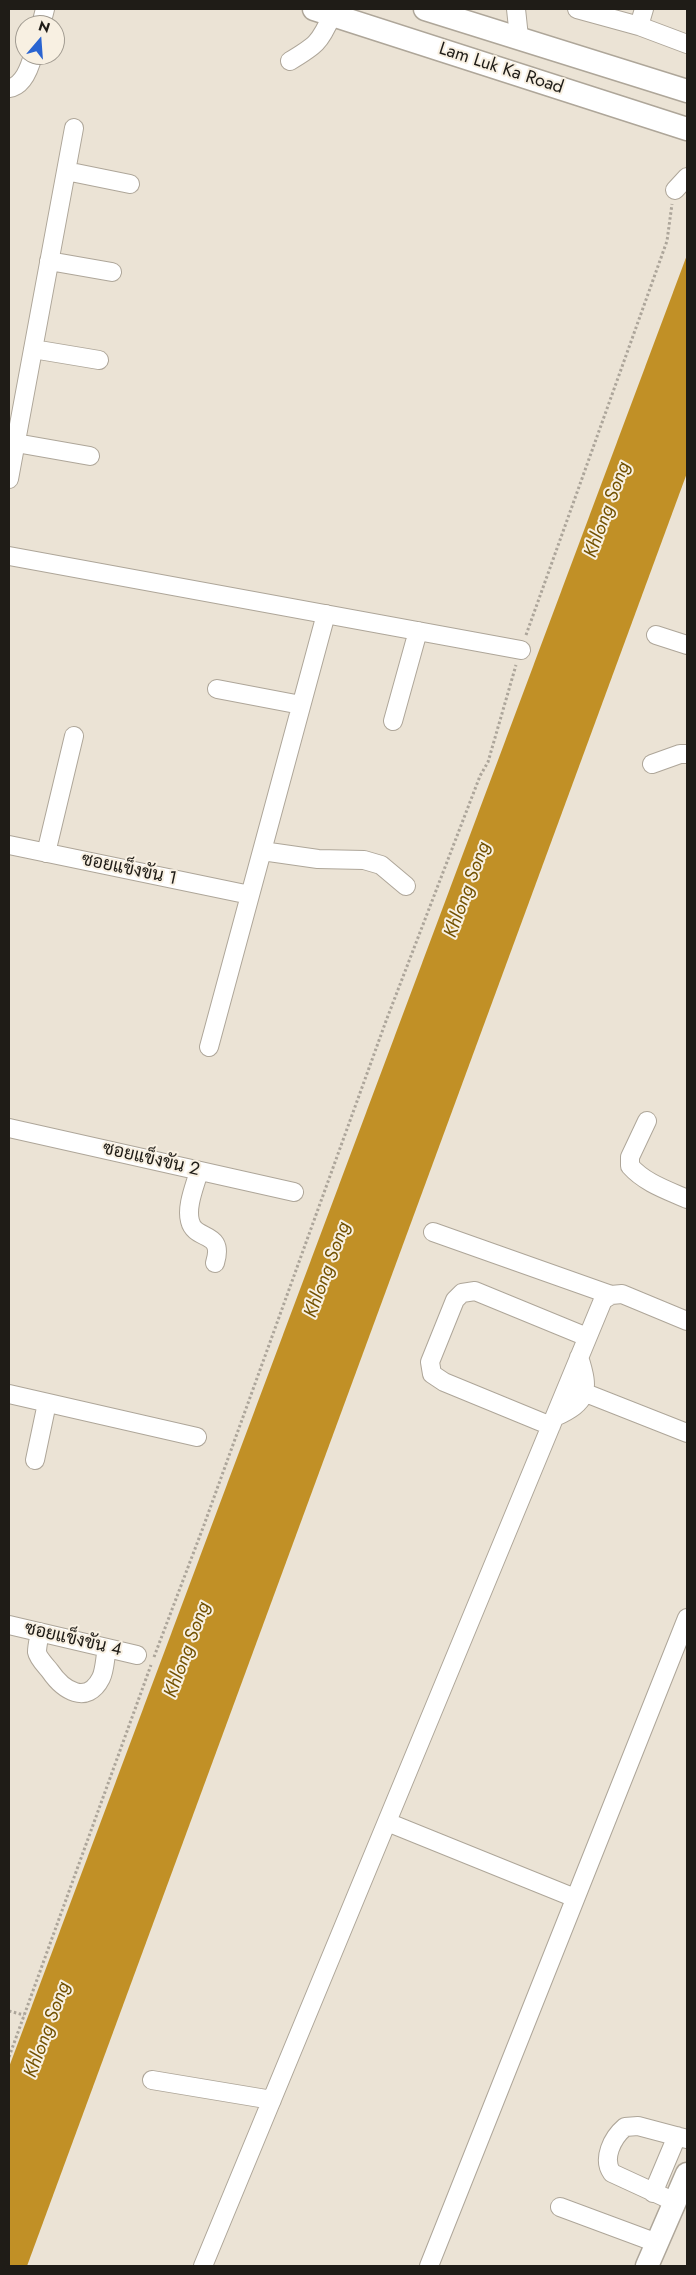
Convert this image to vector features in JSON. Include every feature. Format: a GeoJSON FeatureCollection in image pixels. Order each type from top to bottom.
{"type":"FeatureCollection","features":[{"type":"Feature","properties":{"kind":"main road","name":"Lam Luk Ka Road"},"geometry":{"type":"LineString","coordinates":[[434,10],[687,91]]}},
{"type":"Feature","properties":{"kind":"main road","name":"Lam Luk Ka Road"},"geometry":{"type":"LineString","coordinates":[[323,12],[687,129]]}},
{"type":"Feature","properties":{"kind":"main road"},"geometry":{"type":"LineString","coordinates":[[647,2266],[687,2174]]}},
{"type":"Feature","properties":{"kind":"street"},"geometry":{"type":"LineString","coordinates":[[516,9],[519,38]]}},
{"type":"Feature","properties":{"kind":"street"},"geometry":{"type":"LineString","coordinates":[[577,9],[606,12],[687,44]]}},
{"type":"Feature","properties":{"kind":"street"},"geometry":{"type":"LineString","coordinates":[[639,26],[644,9]]}},
{"type":"Feature","properties":{"kind":"street"},"geometry":{"type":"LineString","coordinates":[[290,61],[315,45],[324,34],[323,12]]}},
{"type":"Feature","properties":{"kind":"street"},"geometry":{"type":"LineString","coordinates":[[9,88],[12,88],[23,79],[29,65]]}},
{"type":"Feature","properties":{"kind":"street"},"geometry":{"type":"LineString","coordinates":[[9,479],[74,128]]}},
{"type":"Feature","properties":{"kind":"street"},"geometry":{"type":"LineString","coordinates":[[66,170],[130,184]]}},
{"type":"Feature","properties":{"kind":"street"},"geometry":{"type":"LineString","coordinates":[[675,190],[687,177]]}},
{"type":"Feature","properties":{"kind":"street"},"geometry":{"type":"LineString","coordinates":[[49,261],[112,272]]}},
{"type":"Feature","properties":{"kind":"street"},"geometry":{"type":"LineString","coordinates":[[33,349],[100,360]]}},
{"type":"Feature","properties":{"kind":"street"},"geometry":{"type":"LineString","coordinates":[[16,443],[90,456]]}},
{"type":"Feature","properties":{"kind":"street"},"geometry":{"type":"LineString","coordinates":[[9,556],[521,650]]}},
{"type":"Feature","properties":{"kind":"street"},"geometry":{"type":"LineString","coordinates":[[209,1047],[326,614]]}},
{"type":"Feature","properties":{"kind":"street"},"geometry":{"type":"LineString","coordinates":[[393,721],[418,631]]}},
{"type":"Feature","properties":{"kind":"street"},"geometry":{"type":"LineString","coordinates":[[656,634],[687,645]]}},
{"type":"Feature","properties":{"kind":"street"},"geometry":{"type":"LineString","coordinates":[[217,689],[301,705]]}},
{"type":"Feature","properties":{"kind":"street"},"geometry":{"type":"LineString","coordinates":[[46,853],[74,736]]}},
{"type":"Feature","properties":{"kind":"street"},"geometry":{"type":"LineString","coordinates":[[652,764],[680,754],[687,754]]}},
{"type":"Feature","properties":{"kind":"street","name":"ซอยแข็งขัน 1"},"geometry":{"type":"LineString","coordinates":[[9,845],[250,895]]}},
{"type":"Feature","properties":{"kind":"street"},"geometry":{"type":"LineString","coordinates":[[262,852],[318,859],[364,860],[381,865],[406,886]]}},
{"type":"Feature","properties":{"kind":"street"},"geometry":{"type":"LineString","coordinates":[[647,1121],[630,1157],[630,1166],[636,1173],[653,1184],[687,1199]]}},
{"type":"Feature","properties":{"kind":"street","name":"ซอยแข็งขัน 2"},"geometry":{"type":"LineString","coordinates":[[9,1128],[294,1192]]}},
{"type":"Feature","properties":{"kind":"street"},"geometry":{"type":"LineString","coordinates":[[199,1171],[190,1208],[190,1222],[194,1230],[213,1240],[217,1246],[215,1263]]}},
{"type":"Feature","properties":{"kind":"street"},"geometry":{"type":"LineString","coordinates":[[433,1232],[611,1295],[622,1294],[687,1320]]}},
{"type":"Feature","properties":{"kind":"street"},"geometry":{"type":"LineString","coordinates":[[553,1421],[444,1382],[432,1374],[430,1362],[455,1300],[462,1293],[475,1291],[587,1337]]}},
{"type":"Feature","properties":{"kind":"street"},"geometry":{"type":"LineString","coordinates":[[203,2266],[587,1337],[603,1300],[611,1295]]}},
{"type":"Feature","properties":{"kind":"street"},"geometry":{"type":"LineString","coordinates":[[553,1421],[573,1408],[583,1392],[586,1378],[579,1357]]}},
{"type":"Feature","properties":{"kind":"street"},"geometry":{"type":"LineString","coordinates":[[583,1392],[687,1433]]}},
{"type":"Feature","properties":{"kind":"street"},"geometry":{"type":"LineString","coordinates":[[9,1394],[197,1437]]}},
{"type":"Feature","properties":{"kind":"street"},"geometry":{"type":"LineString","coordinates":[[35,1460],[47,1403]]}},
{"type":"Feature","properties":{"kind":"street"},"geometry":{"type":"LineString","coordinates":[[429,2266],[687,1618]]}},
{"type":"Feature","properties":{"kind":"street","name":"ซอยแข็งขัน 4"},"geometry":{"type":"LineString","coordinates":[[9,1625],[137,1654]]}},
{"type":"Feature","properties":{"kind":"street"},"geometry":{"type":"LineString","coordinates":[[40,1632],[37,1652],[40,1657],[57,1682],[68,1690],[79,1693],[88,1693],[102,1677],[107,1648]]}},
{"type":"Feature","properties":{"kind":"street"},"geometry":{"type":"LineString","coordinates":[[387,1822],[575,1898]]}},
{"type":"Feature","properties":{"kind":"street"},"geometry":{"type":"LineString","coordinates":[[152,2080],[272,2100]]}},
{"type":"Feature","properties":{"kind":"street"},"geometry":{"type":"LineString","coordinates":[[653,2193],[682,2137],[638,2126],[624,2127],[618,2132],[608,2156],[608,2167],[612,2174],[653,2193],[675,2202]]}},
{"type":"Feature","properties":{"kind":"street"},"geometry":{"type":"LineString","coordinates":[[560,2208],[657,2243]]}},
{"type":"Feature","properties":{"kind":"path"},"geometry":{"type":"LineString","coordinates":[[9,2057],[386,1021],[480,776],[488,762],[521,650],[667,241],[670,212],[675,190]]}},
{"type":"Feature","properties":{"kind":"path"},"geometry":{"type":"LineString","coordinates":[[9,2010],[24,2015]]}},
{"type":"Feature","properties":{"kind":"water","name":"Khlong Song"},"geometry":{"type":"Polygon","coordinates":[[[687,255],[687,473],[27,2266],[9,2266],[9,2067],[687,255]]]}}]}
